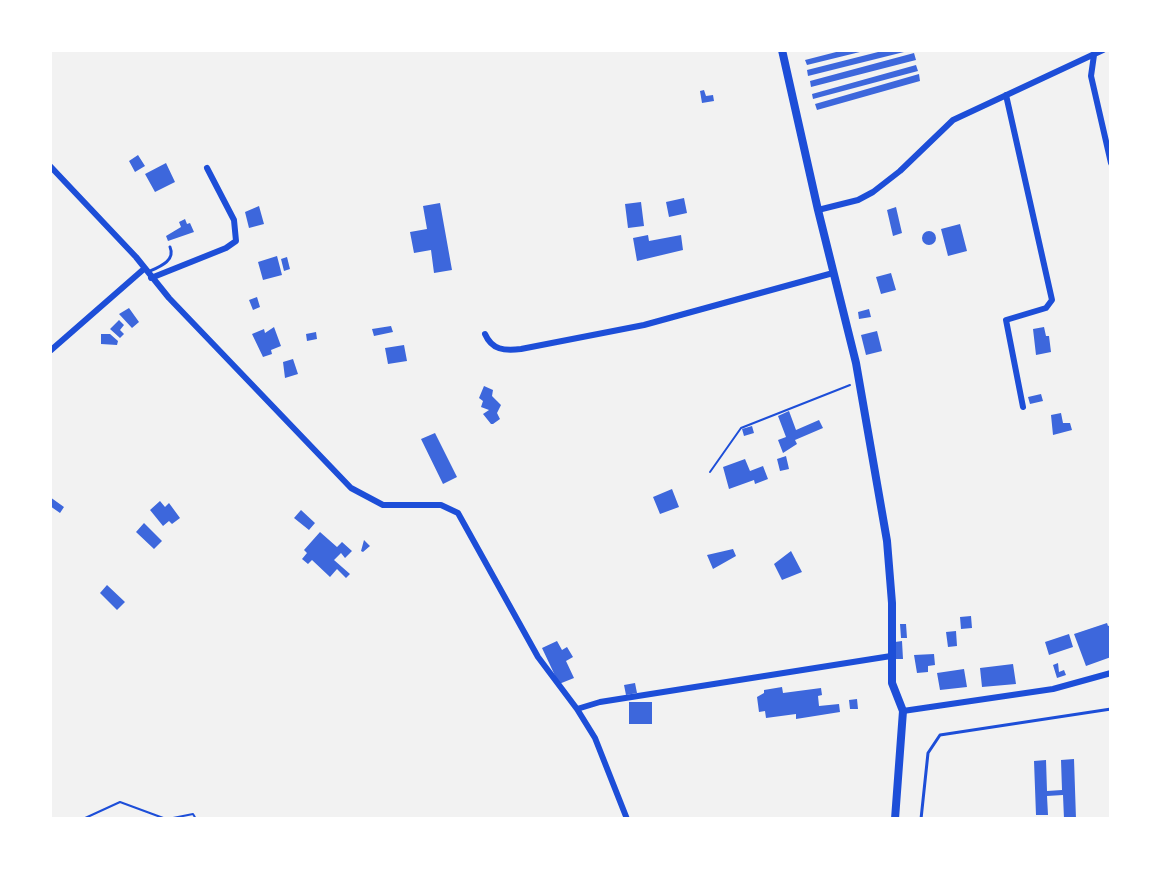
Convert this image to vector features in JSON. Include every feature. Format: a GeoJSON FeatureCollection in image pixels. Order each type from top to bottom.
{"type":"FeatureCollection","features":[{"type":"Feature","properties":{"kind":"street"},"geometry":{"type":"LineString","coordinates":[[782,50],[859,382],[887,541],[892,603],[892,683],[903,711],[895,819]]}},
{"type":"Feature","properties":{"kind":"street"},"geometry":{"type":"LineString","coordinates":[[818,210],[858,200],[873,192],[900,171],[953,120],[1103,50]]}},
{"type":"Feature","properties":{"kind":"street"},"geometry":{"type":"LineString","coordinates":[[1094,55],[1091,76],[1111,163]]}},
{"type":"Feature","properties":{"kind":"street"},"geometry":{"type":"LineString","coordinates":[[1006,95],[1054,310]]}},
{"type":"Feature","properties":{"kind":"street"},"geometry":{"type":"LineString","coordinates":[[50,166],[351,488],[383,505],[441,505],[458,513],[538,657],[595,738],[627,819]]}},
{"type":"Feature","properties":{"kind":"street"},"geometry":{"type":"LineString","coordinates":[[50,351],[148,273],[226,248],[236,241],[234,220],[207,168]]}},
{"type":"Feature","properties":{"kind":"street"},"geometry":{"type":"LineString","coordinates":[[485,334],[497,348],[509,351],[521,349],[644,325],[833,273]]}},
{"type":"Feature","properties":{"kind":"street"},"geometry":{"type":"LineString","coordinates":[[1023,407],[1006,320],[1046,308],[1052,300]]}},
{"type":"Feature","properties":{"kind":"street"},"geometry":{"type":"LineString","coordinates":[[577,709],[600,702],[891,656]]}},
{"type":"Feature","properties":{"kind":"street"},"geometry":{"type":"LineString","coordinates":[[903,711],[1053,689],[1111,673]]}},
{"type":"Feature","properties":{"kind":"lane"},"geometry":{"type":"LineString","coordinates":[[148,273],[170,259],[170,247]]}},
{"type":"Feature","properties":{"kind":"lane"},"geometry":{"type":"LineString","coordinates":[[921,819],[928,753],[940,735],[1111,709]]}},
{"type":"Feature","properties":{"kind":"path"},"geometry":{"type":"LineString","coordinates":[[710,472],[741,428],[859,382]]}},
{"type":"Feature","properties":{"kind":"path"},"geometry":{"type":"LineString","coordinates":[[83,819],[120,802],[166,819],[193,814],[196,819]]}},
{"type":"Feature","properties":{"kind":"building"},"geometry":{"type":"Polygon","coordinates":[[[844,50],[864,51],[807,65],[805,60],[844,50]]]}},
{"type":"Feature","properties":{"kind":"building"},"geometry":{"type":"Polygon","coordinates":[[[886,50],[908,51],[808,76],[807,70],[886,50]]]}},
{"type":"Feature","properties":{"kind":"building"},"geometry":{"type":"Polygon","coordinates":[[[914,53],[916,60],[811,87],[810,81],[914,53]]]}},
{"type":"Feature","properties":{"kind":"building"},"geometry":{"type":"Polygon","coordinates":[[[916,65],[918,71],[813,99],[812,94],[916,65]]]}},
{"type":"Feature","properties":{"kind":"building"},"geometry":{"type":"Polygon","coordinates":[[[919,74],[920,81],[817,110],[815,104],[919,74]]]}},
{"type":"Feature","properties":{"kind":"building"},"geometry":{"type":"Polygon","coordinates":[[[704,90],[706,96],[713,95],[714,101],[702,103],[700,91],[704,90]]]}},
{"type":"Feature","properties":{"kind":"building"},"geometry":{"type":"Polygon","coordinates":[[[138,155],[145,166],[135,172],[129,161],[138,155]]]}},
{"type":"Feature","properties":{"kind":"building"},"geometry":{"type":"Polygon","coordinates":[[[166,163],[175,182],[155,192],[145,174],[166,163]]]}},
{"type":"Feature","properties":{"kind":"building"},"geometry":{"type":"Polygon","coordinates":[[[684,198],[687,213],[669,217],[666,202],[684,198]]]}},
{"type":"Feature","properties":{"kind":"building"},"geometry":{"type":"Polygon","coordinates":[[[641,202],[644,226],[628,228],[625,204],[641,202]]]}},
{"type":"Feature","properties":{"kind":"building"},"geometry":{"type":"Polygon","coordinates":[[[440,203],[452,270],[434,273],[431,250],[414,253],[410,232],[427,229],[423,206],[440,203]]]}},
{"type":"Feature","properties":{"kind":"building"},"geometry":{"type":"Polygon","coordinates":[[[259,206],[264,224],[249,228],[245,212],[259,206]]]}},
{"type":"Feature","properties":{"kind":"building"},"geometry":{"type":"Polygon","coordinates":[[[896,207],[902,233],[893,236],[887,210],[896,207]]]}},
{"type":"Feature","properties":{"kind":"building"},"geometry":{"type":"Polygon","coordinates":[[[185,219],[194,232],[168,241],[166,236],[181,227],[179,222],[185,219]]]}},
{"type":"Feature","properties":{"kind":"building"},"geometry":{"type":"Polygon","coordinates":[[[960,224],[967,251],[948,256],[941,229],[960,224]]]}},
{"type":"Feature","properties":{"kind":"building"},"geometry":{"type":"Polygon","coordinates":[[[929,231],[936,238],[929,245],[922,238],[929,231]]]}},
{"type":"Feature","properties":{"kind":"building"},"geometry":{"type":"Polygon","coordinates":[[[648,235],[649,241],[681,235],[683,250],[637,261],[633,238],[648,235]]]}},
{"type":"Feature","properties":{"kind":"building"},"geometry":{"type":"Polygon","coordinates":[[[277,256],[282,275],[263,280],[258,262],[277,256]]]}},
{"type":"Feature","properties":{"kind":"building"},"geometry":{"type":"Polygon","coordinates":[[[287,257],[290,269],[284,271],[281,259],[287,257]]]}},
{"type":"Feature","properties":{"kind":"building"},"geometry":{"type":"Polygon","coordinates":[[[891,273],[896,290],[881,294],[876,277],[891,273]]]}},
{"type":"Feature","properties":{"kind":"building"},"geometry":{"type":"Polygon","coordinates":[[[257,297],[260,307],[253,310],[249,300],[257,297]]]}},
{"type":"Feature","properties":{"kind":"building"},"geometry":{"type":"Polygon","coordinates":[[[129,308],[139,322],[132,328],[119,314],[129,308]]]}},
{"type":"Feature","properties":{"kind":"building"},"geometry":{"type":"Polygon","coordinates":[[[869,309],[871,317],[859,319],[858,312],[869,309]]]}},
{"type":"Feature","properties":{"kind":"building"},"geometry":{"type":"Polygon","coordinates":[[[119,320],[124,325],[120,330],[124,334],[120,338],[110,329],[119,320]]]}},
{"type":"Feature","properties":{"kind":"building"},"geometry":{"type":"Polygon","coordinates":[[[391,326],[393,332],[374,336],[372,329],[391,326]]]}},
{"type":"Feature","properties":{"kind":"building"},"geometry":{"type":"Polygon","coordinates":[[[274,327],[281,346],[263,357],[252,334],[264,329],[265,333],[274,327]]]}},
{"type":"Feature","properties":{"kind":"building"},"geometry":{"type":"Polygon","coordinates":[[[1044,327],[1051,352],[1036,355],[1033,329],[1044,327]]]}},
{"type":"Feature","properties":{"kind":"building"},"geometry":{"type":"Polygon","coordinates":[[[877,331],[882,351],[866,355],[861,335],[877,331]]]}},
{"type":"Feature","properties":{"kind":"building"},"geometry":{"type":"Polygon","coordinates":[[[316,332],[317,339],[307,341],[306,334],[316,332]]]}},
{"type":"Feature","properties":{"kind":"building"},"geometry":{"type":"Polygon","coordinates":[[[101,334],[110,334],[118,341],[117,345],[101,344],[101,334]]]}},
{"type":"Feature","properties":{"kind":"building"},"geometry":{"type":"Polygon","coordinates":[[[404,345],[407,361],[388,364],[385,348],[404,345]]]}},
{"type":"Feature","properties":{"kind":"building"},"geometry":{"type":"Polygon","coordinates":[[[293,359],[298,374],[285,378],[283,362],[293,359]]]}},
{"type":"Feature","properties":{"kind":"building"},"geometry":{"type":"Polygon","coordinates":[[[484,386],[493,390],[492,396],[501,405],[497,413],[500,419],[493,424],[483,414],[489,410],[481,407],[483,401],[479,398],[484,386]]]}},
{"type":"Feature","properties":{"kind":"building"},"geometry":{"type":"Polygon","coordinates":[[[1041,394],[1043,401],[1030,404],[1028,397],[1041,394]]]}},
{"type":"Feature","properties":{"kind":"building"},"geometry":{"type":"Polygon","coordinates":[[[789,411],[796,430],[819,420],[823,428],[795,440],[797,444],[783,453],[778,440],[786,437],[778,416],[789,411]]]}},
{"type":"Feature","properties":{"kind":"building"},"geometry":{"type":"Polygon","coordinates":[[[1061,413],[1063,423],[1070,423],[1072,430],[1053,435],[1051,415],[1061,413]]]}},
{"type":"Feature","properties":{"kind":"building"},"geometry":{"type":"Polygon","coordinates":[[[752,426],[754,433],[744,436],[742,429],[752,426]]]}},
{"type":"Feature","properties":{"kind":"building"},"geometry":{"type":"Polygon","coordinates":[[[435,433],[457,477],[443,484],[421,439],[435,433]]]}},
{"type":"Feature","properties":{"kind":"building"},"geometry":{"type":"Polygon","coordinates":[[[786,456],[789,469],[780,471],[777,459],[786,456]]]}},
{"type":"Feature","properties":{"kind":"building"},"geometry":{"type":"Polygon","coordinates":[[[745,459],[750,471],[763,466],[768,479],[755,484],[754,480],[729,489],[723,467],[745,459]]]}},
{"type":"Feature","properties":{"kind":"building"},"geometry":{"type":"Polygon","coordinates":[[[672,489],[679,507],[660,514],[653,497],[672,489]]]}},
{"type":"Feature","properties":{"kind":"building"},"geometry":{"type":"Polygon","coordinates":[[[50,497],[64,507],[60,513],[50,506],[50,497]]]}},
{"type":"Feature","properties":{"kind":"building"},"geometry":{"type":"Polygon","coordinates":[[[160,501],[165,507],[169,503],[180,518],[163,526],[150,510],[160,501]]]}},
{"type":"Feature","properties":{"kind":"building"},"geometry":{"type":"Polygon","coordinates":[[[301,510],[315,523],[309,530],[294,518],[301,510]]]}},
{"type":"Feature","properties":{"kind":"building"},"geometry":{"type":"Polygon","coordinates":[[[144,523],[162,541],[154,549],[136,532],[144,523]]]}},
{"type":"Feature","properties":{"kind":"building"},"geometry":{"type":"Polygon","coordinates":[[[320,532],[337,547],[342,542],[352,551],[345,558],[341,553],[334,560],[350,574],[346,578],[337,569],[330,577],[312,560],[308,564],[302,559],[307,553],[304,550],[320,532]]]}},
{"type":"Feature","properties":{"kind":"building"},"geometry":{"type":"Polygon","coordinates":[[[364,540],[370,546],[363,552],[361,551],[364,540]]]}},
{"type":"Feature","properties":{"kind":"building"},"geometry":{"type":"Polygon","coordinates":[[[733,549],[736,556],[713,569],[707,555],[733,549]]]}},
{"type":"Feature","properties":{"kind":"building"},"geometry":{"type":"Polygon","coordinates":[[[791,551],[802,572],[782,580],[774,564],[791,551]]]}},
{"type":"Feature","properties":{"kind":"building"},"geometry":{"type":"Polygon","coordinates":[[[107,585],[125,602],[117,610],[100,593],[107,585]]]}},
{"type":"Feature","properties":{"kind":"building"},"geometry":{"type":"Polygon","coordinates":[[[971,616],[972,628],[961,629],[960,617],[971,616]]]}},
{"type":"Feature","properties":{"kind":"building"},"geometry":{"type":"Polygon","coordinates":[[[1107,623],[1111,625],[1111,657],[1086,666],[1074,634],[1107,623]]]}},
{"type":"Feature","properties":{"kind":"building"},"geometry":{"type":"Polygon","coordinates":[[[900,624],[906,624],[907,638],[901,638],[900,624]]]}},
{"type":"Feature","properties":{"kind":"building"},"geometry":{"type":"Polygon","coordinates":[[[956,631],[957,646],[948,647],[946,632],[956,631]]]}},
{"type":"Feature","properties":{"kind":"building"},"geometry":{"type":"Polygon","coordinates":[[[1069,634],[1073,647],[1049,655],[1045,642],[1069,634]]]}},
{"type":"Feature","properties":{"kind":"building"},"geometry":{"type":"Polygon","coordinates":[[[557,641],[562,650],[567,647],[573,657],[566,661],[574,678],[559,684],[542,648],[557,641]]]}},
{"type":"Feature","properties":{"kind":"building"},"geometry":{"type":"Polygon","coordinates":[[[902,641],[903,659],[896,659],[895,642],[902,641]]]}},
{"type":"Feature","properties":{"kind":"building"},"geometry":{"type":"Polygon","coordinates":[[[934,654],[935,665],[928,666],[928,672],[917,673],[914,655],[934,654]]]}},
{"type":"Feature","properties":{"kind":"building"},"geometry":{"type":"Polygon","coordinates":[[[1058,663],[1059,672],[1064,670],[1066,675],[1057,678],[1053,665],[1058,663]]]}},
{"type":"Feature","properties":{"kind":"building"},"geometry":{"type":"Polygon","coordinates":[[[1013,664],[1016,684],[982,687],[980,668],[1013,664]]]}},
{"type":"Feature","properties":{"kind":"building"},"geometry":{"type":"Polygon","coordinates":[[[964,669],[967,687],[940,690],[937,673],[964,669]]]}},
{"type":"Feature","properties":{"kind":"building"},"geometry":{"type":"Polygon","coordinates":[[[635,683],[637,693],[626,695],[624,685],[635,683]]]}},
{"type":"Feature","properties":{"kind":"building"},"geometry":{"type":"Polygon","coordinates":[[[782,687],[783,693],[821,688],[819,706],[839,704],[840,712],[796,719],[796,714],[766,718],[765,711],[759,712],[757,697],[764,690],[782,687]]]}},
{"type":"Feature","properties":{"kind":"building"},"geometry":{"type":"Polygon","coordinates":[[[857,699],[858,709],[850,709],[849,700],[857,699]]]}},
{"type":"Feature","properties":{"kind":"building"},"geometry":{"type":"Polygon","coordinates":[[[629,702],[652,702],[652,724],[629,724],[629,702]]]}},
{"type":"Feature","properties":{"kind":"building"},"geometry":{"type":"Polygon","coordinates":[[[1074,759],[1076,819],[1064,819],[1063,795],[1047,796],[1048,815],[1036,815],[1034,761],[1046,760],[1047,791],[1062,790],[1061,760],[1074,759]]]}}]}
